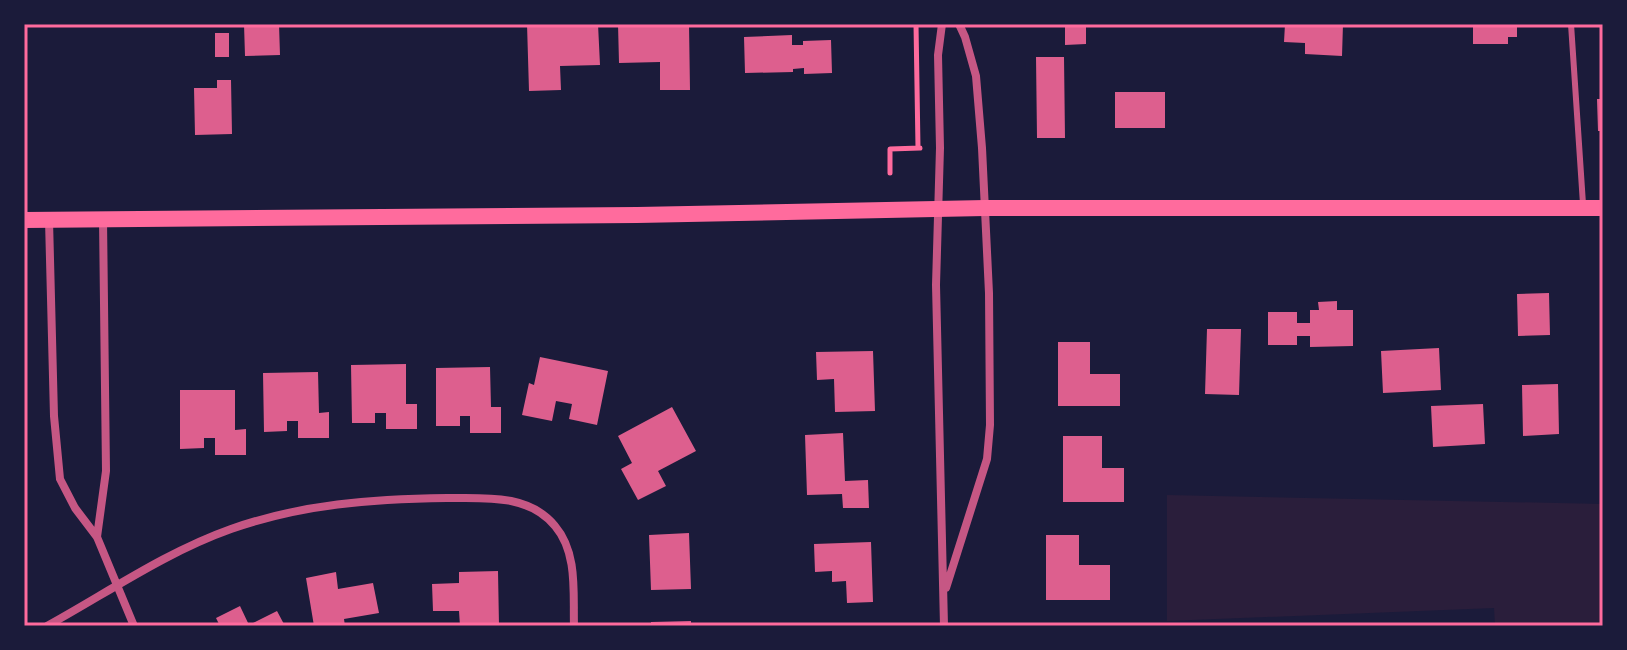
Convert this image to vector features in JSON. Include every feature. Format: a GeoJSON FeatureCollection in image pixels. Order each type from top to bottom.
{"type":"FeatureCollection","features":[{"type":"Feature","properties":{"kind":"main road"},"geometry":{"type":"LineString","coordinates":[[24,220],[985,208],[1603,208]]}},
{"type":"Feature","properties":{"kind":"street"},"geometry":{"type":"LineString","coordinates":[[942,24],[938,55],[940,148],[936,285],[944,626]]}},
{"type":"Feature","properties":{"kind":"street"},"geometry":{"type":"LineString","coordinates":[[943,596],[987,459],[990,410],[985,208],[976,76],[959,24]]}},
{"type":"Feature","properties":{"kind":"street"},"geometry":{"type":"LineString","coordinates":[[97,537],[106,471],[103,219]]}},
{"type":"Feature","properties":{"kind":"street"},"geometry":{"type":"LineString","coordinates":[[49,220],[54,416],[60,479],[75,508],[97,537],[134,626]]}},
{"type":"Feature","properties":{"kind":"street"},"geometry":{"type":"LineString","coordinates":[[47,626],[189,547],[228,530],[345,502],[477,498],[518,502],[546,517],[557,528],[571,561],[574,626]]}},
{"type":"Feature","properties":{"kind":"lane"},"geometry":{"type":"LineString","coordinates":[[1571,24],[1583,208]]}},
{"type":"Feature","properties":{"kind":"path"},"geometry":{"type":"LineString","coordinates":[[916,24],[918,148]]}},
{"type":"Feature","properties":{"kind":"path"},"geometry":{"type":"LineString","coordinates":[[890,173],[890,149],[925,148]]}},
{"type":"Feature","properties":{"kind":"shaded area"},"geometry":{"type":"Polygon","coordinates":[[[1167,495],[1603,504],[1603,626],[1495,626],[1494,608],[1167,621],[1167,495]]]}},
{"type":"Feature","properties":{"kind":"building"},"geometry":{"type":"Polygon","coordinates":[[[244,24],[279,24],[280,55],[245,56],[244,24]]]}},
{"type":"Feature","properties":{"kind":"building"},"geometry":{"type":"Polygon","coordinates":[[[527,24],[598,24],[600,65],[560,66],[561,90],[529,91],[527,24]]]}},
{"type":"Feature","properties":{"kind":"building"},"geometry":{"type":"Polygon","coordinates":[[[618,24],[689,24],[690,90],[660,90],[660,62],[619,63],[618,24]]]}},
{"type":"Feature","properties":{"kind":"building"},"geometry":{"type":"Polygon","coordinates":[[[1065,24],[1086,24],[1086,44],[1065,45],[1065,24]]]}},
{"type":"Feature","properties":{"kind":"building"},"geometry":{"type":"Polygon","coordinates":[[[1285,24],[1343,24],[1342,56],[1305,54],[1305,43],[1284,42],[1285,24]]]}},
{"type":"Feature","properties":{"kind":"building"},"geometry":{"type":"Polygon","coordinates":[[[1473,24],[1517,24],[1517,37],[1508,37],[1508,44],[1473,44],[1473,24]]]}},
{"type":"Feature","properties":{"kind":"building"},"geometry":{"type":"Polygon","coordinates":[[[215,33],[229,33],[229,57],[215,57],[215,33]]]}},
{"type":"Feature","properties":{"kind":"building"},"geometry":{"type":"Polygon","coordinates":[[[792,35],[792,45],[803,45],[803,41],[831,40],[832,73],[804,74],[804,68],[793,69],[793,72],[745,73],[744,37],[792,35]]]}},
{"type":"Feature","properties":{"kind":"building"},"geometry":{"type":"Polygon","coordinates":[[[1036,57],[1064,57],[1065,138],[1037,138],[1036,57]]]}},
{"type":"Feature","properties":{"kind":"building"},"geometry":{"type":"Polygon","coordinates":[[[217,80],[231,80],[232,134],[195,135],[194,88],[217,88],[217,80]]]}},
{"type":"Feature","properties":{"kind":"building"},"geometry":{"type":"Polygon","coordinates":[[[1115,92],[1165,92],[1165,128],[1115,128],[1115,92]]]}},
{"type":"Feature","properties":{"kind":"building"},"geometry":{"type":"Polygon","coordinates":[[[1597,99],[1603,99],[1603,131],[1598,131],[1597,99]]]}},
{"type":"Feature","properties":{"kind":"building"},"geometry":{"type":"Polygon","coordinates":[[[1549,293],[1550,335],[1518,336],[1517,294],[1549,293]]]}},
{"type":"Feature","properties":{"kind":"building"},"geometry":{"type":"Polygon","coordinates":[[[1337,301],[1337,310],[1353,310],[1353,346],[1310,347],[1310,336],[1297,336],[1297,345],[1268,345],[1268,312],[1297,312],[1297,323],[1310,323],[1310,310],[1319,310],[1318,302],[1337,301]]]}},
{"type":"Feature","properties":{"kind":"building"},"geometry":{"type":"Polygon","coordinates":[[[1207,329],[1241,329],[1239,395],[1205,394],[1207,329]]]}},
{"type":"Feature","properties":{"kind":"building"},"geometry":{"type":"Polygon","coordinates":[[[1058,342],[1090,342],[1090,374],[1120,374],[1120,406],[1058,406],[1058,342]]]}},
{"type":"Feature","properties":{"kind":"building"},"geometry":{"type":"Polygon","coordinates":[[[1439,348],[1441,390],[1383,393],[1381,351],[1439,348]]]}},
{"type":"Feature","properties":{"kind":"building"},"geometry":{"type":"Polygon","coordinates":[[[873,351],[875,411],[835,412],[834,379],[817,380],[816,352],[873,351]]]}},
{"type":"Feature","properties":{"kind":"building"},"geometry":{"type":"Polygon","coordinates":[[[540,357],[608,371],[597,425],[569,419],[572,404],[556,401],[552,421],[522,415],[529,383],[534,385],[540,357]]]}},
{"type":"Feature","properties":{"kind":"building"},"geometry":{"type":"Polygon","coordinates":[[[406,364],[406,404],[417,404],[417,429],[386,429],[386,413],[375,413],[375,423],[352,423],[351,365],[406,364]]]}},
{"type":"Feature","properties":{"kind":"building"},"geometry":{"type":"Polygon","coordinates":[[[490,367],[491,407],[501,407],[501,433],[470,433],[470,416],[460,416],[460,426],[436,426],[436,368],[490,367]]]}},
{"type":"Feature","properties":{"kind":"building"},"geometry":{"type":"Polygon","coordinates":[[[318,372],[319,413],[329,412],[329,438],[298,438],[298,421],[287,421],[287,431],[264,432],[263,373],[318,372]]]}},
{"type":"Feature","properties":{"kind":"building"},"geometry":{"type":"Polygon","coordinates":[[[1558,384],[1559,434],[1523,436],[1522,385],[1558,384]]]}},
{"type":"Feature","properties":{"kind":"building"},"geometry":{"type":"Polygon","coordinates":[[[180,390],[235,390],[235,430],[246,429],[246,455],[215,455],[215,438],[204,438],[204,448],[180,449],[180,390]]]}},
{"type":"Feature","properties":{"kind":"building"},"geometry":{"type":"Polygon","coordinates":[[[1483,404],[1485,444],[1433,447],[1431,406],[1483,404]]]}},
{"type":"Feature","properties":{"kind":"building"},"geometry":{"type":"Polygon","coordinates":[[[672,407],[696,451],[658,471],[666,486],[638,500],[621,469],[632,463],[618,436],[672,407]]]}},
{"type":"Feature","properties":{"kind":"building"},"geometry":{"type":"Polygon","coordinates":[[[843,433],[845,481],[868,480],[869,508],[843,508],[842,494],[807,495],[805,435],[843,433]]]}},
{"type":"Feature","properties":{"kind":"building"},"geometry":{"type":"Polygon","coordinates":[[[1063,436],[1102,436],[1102,468],[1124,468],[1124,502],[1063,502],[1063,436]]]}},
{"type":"Feature","properties":{"kind":"building"},"geometry":{"type":"Polygon","coordinates":[[[689,533],[691,589],[651,590],[649,535],[689,533]]]}},
{"type":"Feature","properties":{"kind":"building"},"geometry":{"type":"Polygon","coordinates":[[[1046,535],[1079,535],[1079,565],[1110,565],[1110,600],[1046,600],[1046,535]]]}},
{"type":"Feature","properties":{"kind":"building"},"geometry":{"type":"Polygon","coordinates":[[[871,542],[873,602],[847,603],[846,581],[832,582],[832,571],[815,572],[814,544],[871,542]]]}},
{"type":"Feature","properties":{"kind":"building"},"geometry":{"type":"Polygon","coordinates":[[[498,571],[499,626],[460,626],[459,611],[433,611],[432,584],[459,583],[459,572],[498,571]]]}},
{"type":"Feature","properties":{"kind":"building"},"geometry":{"type":"Polygon","coordinates":[[[336,572],[338,589],[373,583],[379,613],[344,619],[345,626],[314,626],[306,578],[336,572]]]}},
{"type":"Feature","properties":{"kind":"building"},"geometry":{"type":"Polygon","coordinates":[[[240,606],[249,625],[277,611],[285,626],[220,626],[216,618],[240,606]]]}},
{"type":"Feature","properties":{"kind":"building"},"geometry":{"type":"Polygon","coordinates":[[[691,621],[691,626],[651,626],[651,622],[691,621]]]}}]}
